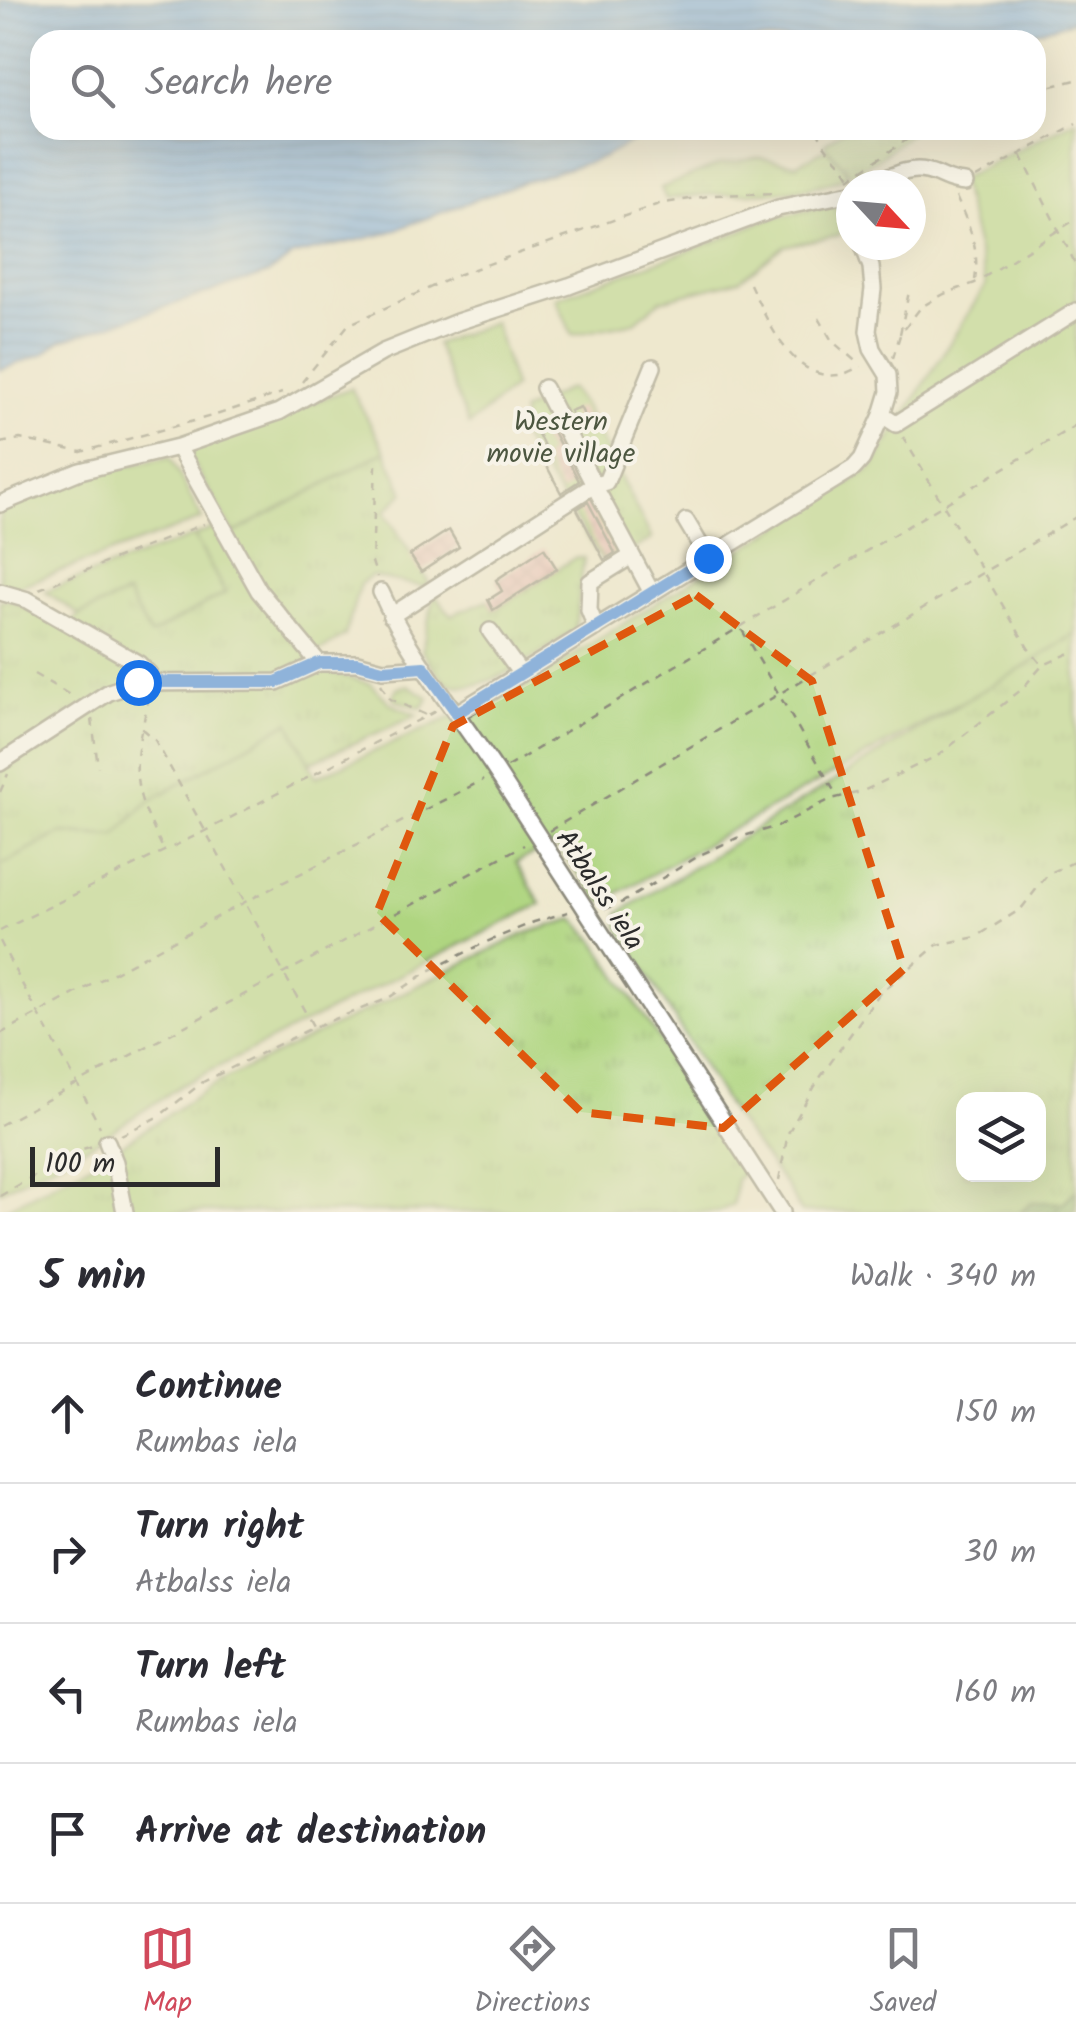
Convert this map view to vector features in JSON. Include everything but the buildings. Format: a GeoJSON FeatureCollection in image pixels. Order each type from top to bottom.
{"type":"FeatureCollection","features":[{"type":"Feature","properties":{"kind":"street"},"geometry":{"type":"LineString","coordinates":[[926,170],[957,183]]}},
{"type":"Feature","properties":{"kind":"street"},"geometry":{"type":"LineString","coordinates":[[0,504],[80,471],[178,447],[279,412],[383,352],[457,322],[554,292],[836,187]]}},
{"type":"Feature","properties":{"kind":"street"},"geometry":{"type":"LineString","coordinates":[[868,260],[872,289],[868,331],[872,349],[888,375],[889,420]]}},
{"type":"Feature","properties":{"kind":"street"},"geometry":{"type":"LineString","coordinates":[[453,708],[521,674],[854,468],[889,420],[1076,311]]}},
{"type":"Feature","properties":{"kind":"street"},"geometry":{"type":"LineString","coordinates":[[392,616],[594,485],[606,482],[653,367]]}},
{"type":"Feature","properties":{"kind":"street"},"geometry":{"type":"LineString","coordinates":[[544,388],[630,558],[652,593]]}},
{"type":"Feature","properties":{"kind":"street"},"geometry":{"type":"LineString","coordinates":[[178,447],[259,591],[319,663]]}},
{"type":"Feature","properties":{"kind":"street"},"geometry":{"type":"LineString","coordinates":[[686,521],[708,558]]}},
{"type":"Feature","properties":{"kind":"street"},"geometry":{"type":"LineString","coordinates":[[596,628],[588,610],[590,582],[630,558]]}},
{"type":"Feature","properties":{"kind":"street"},"geometry":{"type":"LineString","coordinates":[[0,592],[28,600],[138,664],[150,674],[152,684]]}},
{"type":"Feature","properties":{"kind":"street","name":"Atbalss iela"},"geometry":{"type":"LineString","coordinates":[[381,592],[424,667],[590,914],[779,1207]]}},
{"type":"Feature","properties":{"kind":"street"},"geometry":{"type":"LineString","coordinates":[[490,631],[521,674]]}},
{"type":"Feature","properties":{"kind":"street"},"geometry":{"type":"LineString","coordinates":[[0,762],[94,702],[138,682],[276,682],[319,663],[357,663],[383,670],[424,667]]}},
{"type":"Feature","properties":{"kind":"street"},"geometry":{"type":"LineString","coordinates":[[107,1142],[125,1212]]}},
{"type":"Feature","properties":{"kind":"path"},"geometry":{"type":"LineString","coordinates":[[1046,88],[1076,80]]}},
{"type":"Feature","properties":{"kind":"path"},"geometry":{"type":"LineString","coordinates":[[974,283],[978,262],[957,183],[1076,124]]}},
{"type":"Feature","properties":{"kind":"path"},"geometry":{"type":"LineString","coordinates":[[820,140],[842,170]]}},
{"type":"Feature","properties":{"kind":"path"},"geometry":{"type":"LineString","coordinates":[[866,170],[907,140]]}},
{"type":"Feature","properties":{"kind":"path"},"geometry":{"type":"LineString","coordinates":[[1021,154],[1076,266]]}},
{"type":"Feature","properties":{"kind":"path"},"geometry":{"type":"LineString","coordinates":[[299,385],[348,325],[460,274],[659,204],[714,194],[793,193]]}},
{"type":"Feature","properties":{"kind":"path"},"geometry":{"type":"LineString","coordinates":[[900,335],[921,306],[974,283],[1076,218]]}},
{"type":"Feature","properties":{"kind":"path"},"geometry":{"type":"LineString","coordinates":[[750,284],[768,323],[790,354],[814,372],[838,376],[862,366],[832,341],[819,318]]}},
{"type":"Feature","properties":{"kind":"path"},"geometry":{"type":"LineString","coordinates":[[888,375],[910,287]]}},
{"type":"Feature","properties":{"kind":"path"},"geometry":{"type":"LineString","coordinates":[[0,443],[28,440],[81,452],[284,392]]}},
{"type":"Feature","properties":{"kind":"path"},"geometry":{"type":"LineString","coordinates":[[889,420],[1042,666]]}},
{"type":"Feature","properties":{"kind":"path"},"geometry":{"type":"LineString","coordinates":[[0,1034],[497,773],[1076,425]]}},
{"type":"Feature","properties":{"kind":"path"},"geometry":{"type":"LineString","coordinates":[[376,465],[372,562],[381,592]]}},
{"type":"Feature","properties":{"kind":"path"},"geometry":{"type":"LineString","coordinates":[[0,1124],[538,838],[1076,517]]}},
{"type":"Feature","properties":{"kind":"path"},"geometry":{"type":"LineString","coordinates":[[28,600],[37,590],[220,520]]}},
{"type":"Feature","properties":{"kind":"path"},"geometry":{"type":"LineString","coordinates":[[740,628],[838,798]]}},
{"type":"Feature","properties":{"kind":"path"},"geometry":{"type":"LineString","coordinates":[[0,1196],[79,1150],[107,1142],[158,1117],[203,1082],[314,1028],[388,999],[429,971],[534,922],[574,911],[590,914],[623,902],[720,846],[861,792],[939,755],[1022,690],[1042,666],[1076,650]]}},
{"type":"Feature","properties":{"kind":"path"},"geometry":{"type":"LineString","coordinates":[[383,670],[381,686],[390,699],[427,715]]}},
{"type":"Feature","properties":{"kind":"path"},"geometry":{"type":"LineString","coordinates":[[34,674],[74,698],[94,702],[91,714],[98,768]]}},
{"type":"Feature","properties":{"kind":"path"},"geometry":{"type":"LineString","coordinates":[[152,684],[135,761],[136,785],[164,852]]}},
{"type":"Feature","properties":{"kind":"path"},"geometry":{"type":"LineString","coordinates":[[0,931],[164,852],[427,715],[453,708]]}},
{"type":"Feature","properties":{"kind":"path"},"geometry":{"type":"LineString","coordinates":[[142,730],[155,740],[314,1028]]}},
{"type":"Feature","properties":{"kind":"path"},"geometry":{"type":"LineString","coordinates":[[779,1207],[788,1132],[819,1079],[879,994],[937,945],[976,937],[1021,909],[1048,874],[1076,861]]}},
{"type":"Feature","properties":{"kind":"path"},"geometry":{"type":"LineString","coordinates":[[0,941],[107,1142]]}},
{"type":"Feature","properties":{"kind":"highlighted area"},"geometry":{"type":"Polygon","coordinates":[[[696,595],[812,681],[904,969],[723,1128],[581,1112],[377,913],[453,726],[696,595]]]}},
{"type":"Feature","properties":{"kind":"green space"},"geometry":{"type":"Polygon","coordinates":[[[1076,120],[1076,633],[1021,669],[602,902],[555,844],[516,862],[541,904],[182,1085],[94,1143],[0,1191],[0,866],[61,833],[115,836],[148,802],[289,722],[316,777],[527,684],[871,469],[986,285],[960,179],[1037,140],[1046,140],[1046,135],[1076,120]]]}},
{"type":"Feature","properties":{"kind":"green space"},"geometry":{"type":"Polygon","coordinates":[[[829,140],[902,140],[858,170],[847,170],[824,144],[829,140]]]}},
{"type":"Feature","properties":{"kind":"green space"},"geometry":{"type":"Polygon","coordinates":[[[826,149],[844,170],[836,170],[836,180],[827,183],[782,191],[666,199],[661,188],[720,164],[758,157],[796,164],[826,149]]]}},
{"type":"Feature","properties":{"kind":"green space"},"geometry":{"type":"Polygon","coordinates":[[[836,204],[836,236],[784,246],[740,280],[661,300],[635,322],[572,335],[556,298],[764,220],[836,204]]]}},
{"type":"Feature","properties":{"kind":"green space"},"geometry":{"type":"Polygon","coordinates":[[[494,322],[514,387],[469,425],[436,344],[494,322]]]}},
{"type":"Feature","properties":{"kind":"green space"},"geometry":{"type":"Polygon","coordinates":[[[351,388],[385,451],[234,533],[185,450],[351,388]]]}},
{"type":"Feature","properties":{"kind":"green space","name":"Western movie village"},"geometry":{"type":"Polygon","coordinates":[[[570,388],[584,406],[652,539],[605,564],[522,438],[522,411],[570,388]]]}},
{"type":"Feature","properties":{"kind":"green space"},"geometry":{"type":"Polygon","coordinates":[[[385,451],[404,492],[385,512],[429,583],[423,587],[372,576],[360,584],[345,636],[315,654],[327,671],[371,684],[391,704],[417,715],[309,763],[289,722],[148,802],[115,836],[61,833],[0,866],[0,600],[11,600],[66,629],[79,615],[127,594],[150,634],[225,593],[194,536],[214,528],[222,539],[385,451]]]}},
{"type":"Feature","properties":{"kind":"green space"},"geometry":{"type":"Polygon","coordinates":[[[170,457],[202,519],[17,587],[0,584],[0,512],[64,483],[170,457]]]}},
{"type":"Feature","properties":{"kind":"green space"},"geometry":{"type":"Polygon","coordinates":[[[194,536],[225,593],[150,635],[127,594],[79,615],[45,591],[194,536]]]}},
{"type":"Feature","properties":{"kind":"green space"},"geometry":{"type":"Polygon","coordinates":[[[576,557],[584,558],[575,630],[494,679],[461,686],[447,682],[436,672],[422,651],[434,594],[451,615],[488,600],[494,610],[576,557]]]}},
{"type":"Feature","properties":{"kind":"green space"},"geometry":{"type":"Polygon","coordinates":[[[1076,633],[1076,1190],[1063,1203],[1032,1202],[1019,1212],[801,1212],[735,1118],[619,927],[619,913],[1076,633]]]}},
{"type":"Feature","properties":{"kind":"green space"},"geometry":{"type":"Polygon","coordinates":[[[408,685],[429,698],[422,708],[395,700],[397,688],[408,685]]]}},
{"type":"Feature","properties":{"kind":"green space"},"geometry":{"type":"Polygon","coordinates":[[[574,919],[593,938],[745,1170],[736,1180],[733,1204],[718,1212],[0,1212],[101,1158],[215,1084],[524,934],[574,919]]]}},
{"type":"Feature","properties":{"kind":"green space"},"geometry":{"type":"Polygon","coordinates":[[[1076,1190],[1076,1212],[1019,1212],[1032,1202],[1063,1203],[1076,1190]]]}},
{"type":"Feature","properties":{"kind":"water"},"geometry":{"type":"Polygon","coordinates":[[[0,0],[1076,0],[1076,20],[1041,30],[30,30],[30,140],[635,140],[602,158],[523,182],[384,234],[294,255],[269,273],[60,341],[44,354],[0,370],[0,0]]]}},
{"type":"Feature","properties":{"kind":"route"},"geometry":{"type":"LineString","coordinates":[[138,682],[276,682],[319,663],[357,663],[383,670],[424,667],[457,713],[708,558]]}}]}
